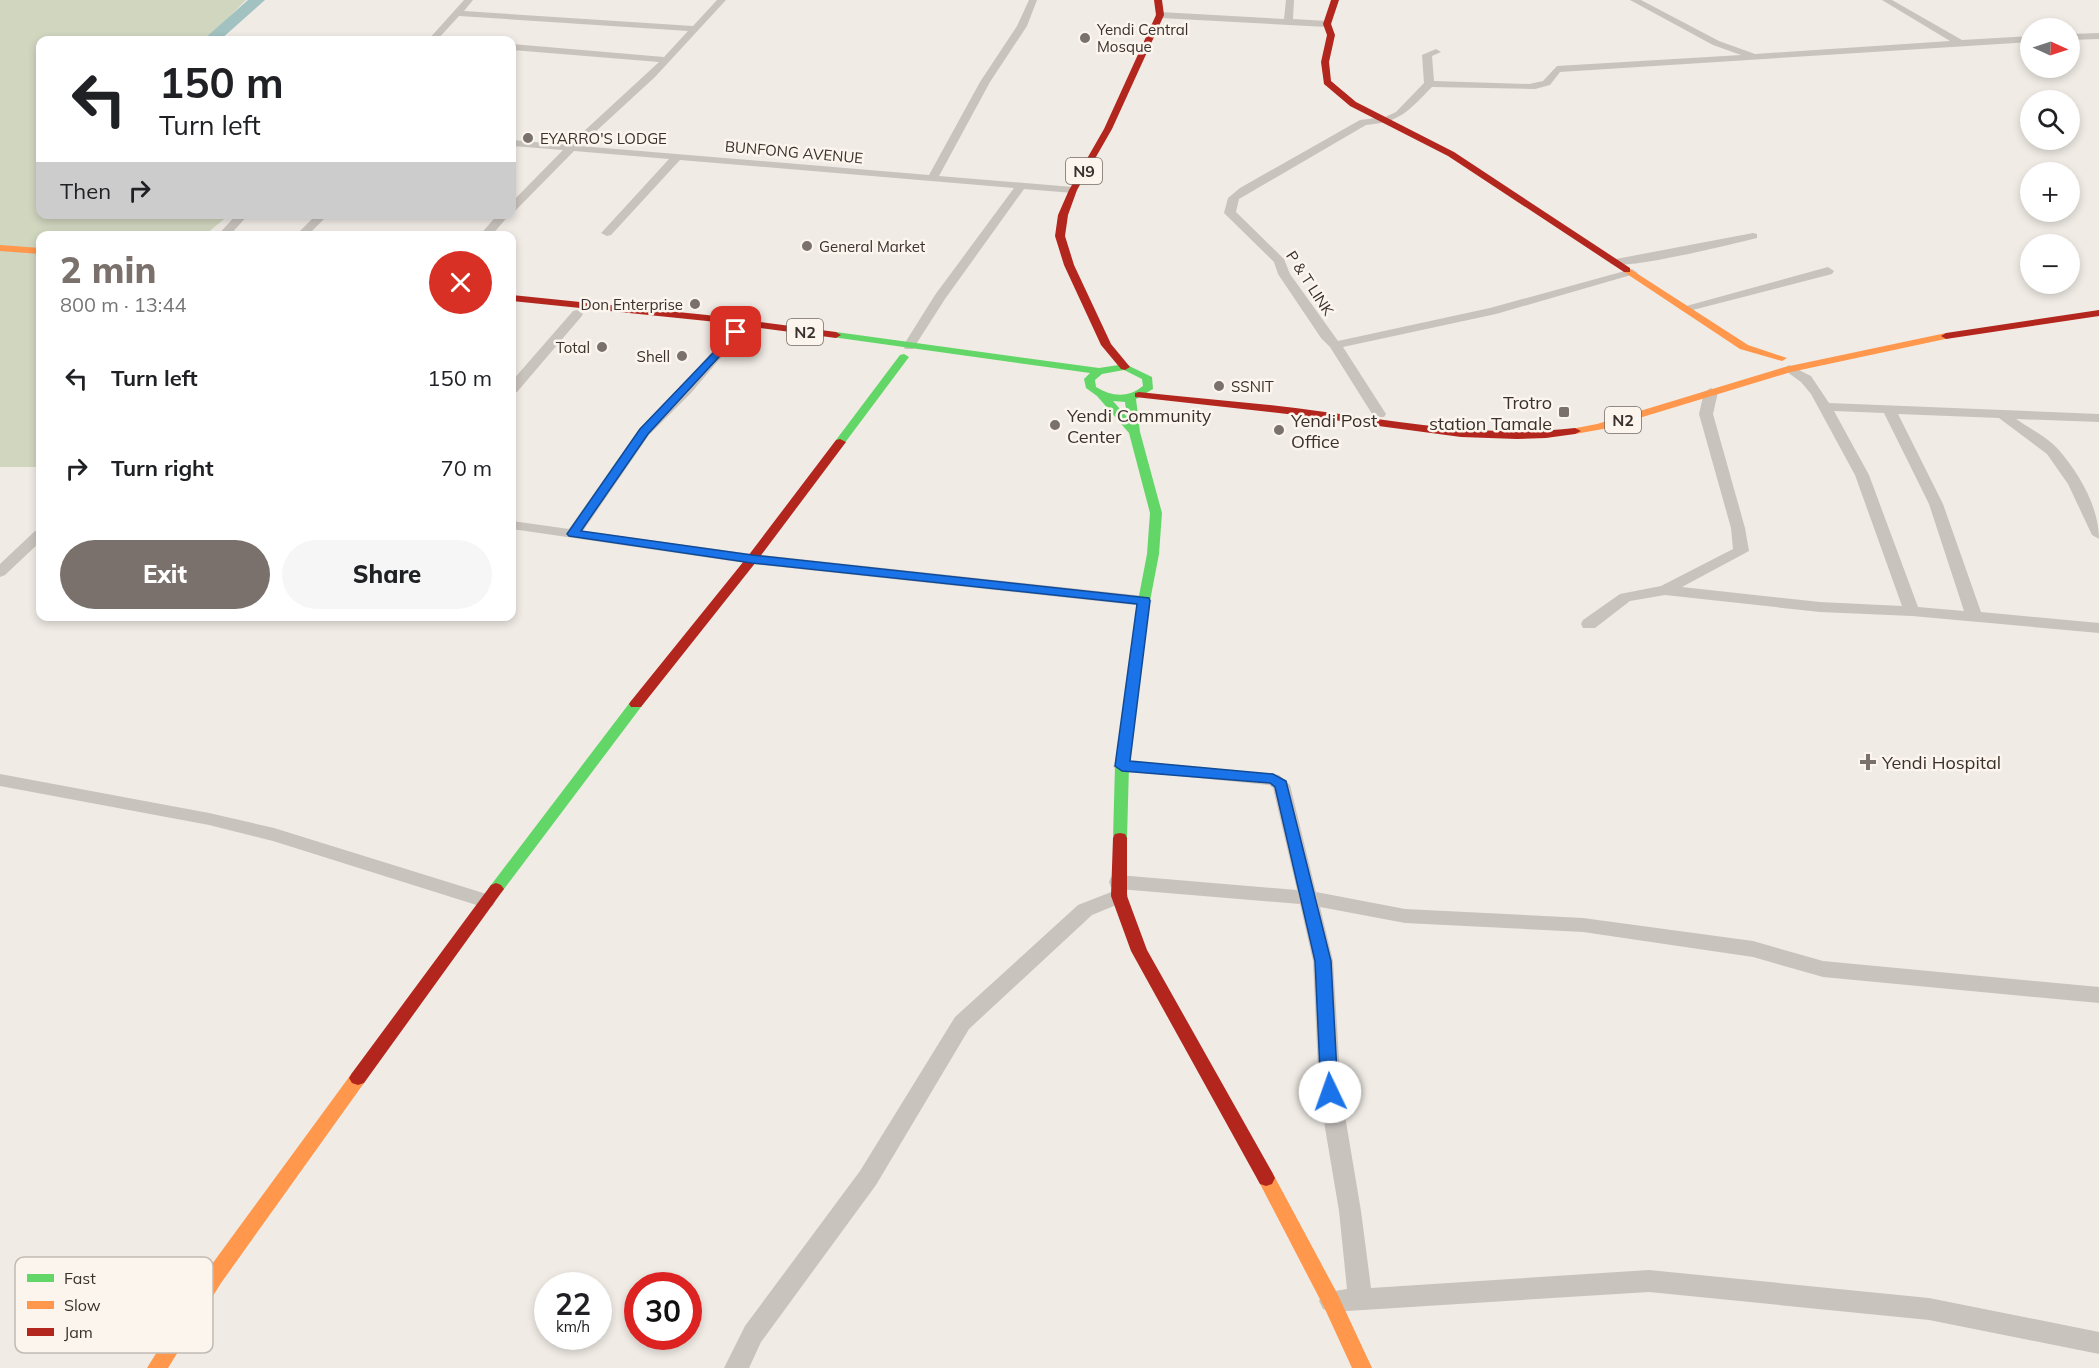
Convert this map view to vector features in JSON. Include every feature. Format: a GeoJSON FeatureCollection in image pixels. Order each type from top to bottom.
{"type":"FeatureCollection","features":[{"type":"Feature","properties":{"kind":"main road"},"geometry":{"type":"LineString","coordinates":[[1158,0],[1160,15]]}},
{"type":"Feature","properties":{"kind":"main road"},"geometry":{"type":"LineString","coordinates":[[1335,0],[1327,24],[1331,35],[1325,62],[1327,82],[1353,104],[1451,154],[1744,347],[1782,362]]}},
{"type":"Feature","properties":{"kind":"main road","name":"N9"},"geometry":{"type":"LineString","coordinates":[[1125,367],[1107,345],[1069,265],[1060,236],[1063,215],[1073,190],[1108,129],[1160,15]]}},
{"type":"Feature","properties":{"kind":"main road"},"geometry":{"type":"LineString","coordinates":[[0,248],[36,251]]}},
{"type":"Feature","properties":{"kind":"main road","name":"N2"},"geometry":{"type":"LineString","coordinates":[[516,298],[706,318],[1089,384]]}},
{"type":"Feature","properties":{"kind":"main road","name":"N2"},"geometry":{"type":"LineString","coordinates":[[1135,397],[1348,418],[1470,436],[1539,437],[1599,426],[1711,392],[1782,362],[1945,324],[2022,311],[2099,303]]}},
{"type":"Feature","properties":{"kind":"main road","name":"N2"},"geometry":{"type":"LineString","coordinates":[[516,307],[907,352],[1102,369]]}},
{"type":"Feature","properties":{"kind":"main road","name":"N2"},"geometry":{"type":"LineString","coordinates":[[1150,382],[1464,425],[1542,426],[1605,416],[1749,368],[2032,321],[2099,313]]}},
{"type":"Feature","properties":{"kind":"main road","name":"N9"},"geometry":{"type":"LineString","coordinates":[[1102,369],[1107,345]]}},
{"type":"Feature","properties":{"kind":"main road"},"geometry":{"type":"LineString","coordinates":[[1744,347],[1749,368]]}},
{"type":"Feature","properties":{"kind":"main road"},"geometry":{"type":"LineString","coordinates":[[213,1279],[486,902],[537,838],[590,762],[752,559],[907,352]]}},
{"type":"Feature","properties":{"kind":"main road"},"geometry":{"type":"LineString","coordinates":[[1102,396],[1135,397],[1149,387],[1150,382],[1142,372],[1125,367],[1102,369],[1093,374],[1089,384],[1134,432]]}},
{"type":"Feature","properties":{"kind":"main road"},"geometry":{"type":"LineString","coordinates":[[1135,397],[1134,432],[1156,513],[1153,554],[1144,601],[1122,766],[1119,889],[1139,951],[1231,1113],[1331,1301],[1362,1368]]}},
{"type":"Feature","properties":{"kind":"main road"},"geometry":{"type":"LineString","coordinates":[[157,1368],[166,1353]]}},
{"type":"Feature","properties":{"kind":"street"},"geometry":{"type":"LineString","coordinates":[[436,36],[469,0]]}},
{"type":"Feature","properties":{"kind":"street"},"geometry":{"type":"LineString","coordinates":[[516,204],[571,148],[637,90],[722,0]]}},
{"type":"Feature","properties":{"kind":"street"},"geometry":{"type":"LineString","coordinates":[[932,180],[985,82],[1022,26],[1034,0]]}},
{"type":"Feature","properties":{"kind":"street"},"geometry":{"type":"LineString","coordinates":[[1288,21],[1290,0]]}},
{"type":"Feature","properties":{"kind":"street"},"geometry":{"type":"LineString","coordinates":[[1634,0],[1716,43],[1758,58]]}},
{"type":"Feature","properties":{"kind":"street"},"geometry":{"type":"LineString","coordinates":[[1886,0],[1961,43]]}},
{"type":"Feature","properties":{"kind":"street"},"geometry":{"type":"LineString","coordinates":[[458,12],[695,29]]}},
{"type":"Feature","properties":{"kind":"street"},"geometry":{"type":"LineString","coordinates":[[1160,15],[1327,24]]}},
{"type":"Feature","properties":{"kind":"street"},"geometry":{"type":"LineString","coordinates":[[2080,37],[2099,36]]}},
{"type":"Feature","properties":{"kind":"street"},"geometry":{"type":"LineString","coordinates":[[1429,84],[1544,86],[1551,81],[1557,69],[2020,40]]}},
{"type":"Feature","properties":{"kind":"street"},"geometry":{"type":"LineString","coordinates":[[516,47],[667,60]]}},
{"type":"Feature","properties":{"kind":"street"},"geometry":{"type":"LineString","coordinates":[[1387,120],[1400,114],[1429,84],[1430,70],[1427,55],[1436,52]]}},
{"type":"Feature","properties":{"kind":"street","name":"P & T LINK"},"geometry":{"type":"LineString","coordinates":[[1379,414],[1335,345],[1325,335],[1284,273],[1280,261],[1230,213],[1234,198],[1244,190],[1364,122],[1387,120]]}},
{"type":"Feature","properties":{"kind":"street","name":"BUNFONG AVENUE"},"geometry":{"type":"LineString","coordinates":[[516,142],[932,180],[1073,190]]}},
{"type":"Feature","properties":{"kind":"street"},"geometry":{"type":"LineString","coordinates":[[607,233],[678,156]]}},
{"type":"Feature","properties":{"kind":"street"},"geometry":{"type":"LineString","coordinates":[[907,352],[939,298],[1021,186]]}},
{"type":"Feature","properties":{"kind":"street"},"geometry":{"type":"LineString","coordinates":[[224,231],[238,219]]}},
{"type":"Feature","properties":{"kind":"street"},"geometry":{"type":"LineString","coordinates":[[305,231],[319,219]]}},
{"type":"Feature","properties":{"kind":"street"},"geometry":{"type":"LineString","coordinates":[[489,231],[500,219]]}},
{"type":"Feature","properties":{"kind":"street"},"geometry":{"type":"LineString","coordinates":[[1616,262],[1652,258],[1753,236]]}},
{"type":"Feature","properties":{"kind":"street"},"geometry":{"type":"LineString","coordinates":[[1685,308],[1828,271]]}},
{"type":"Feature","properties":{"kind":"street"},"geometry":{"type":"LineString","coordinates":[[1335,345],[1501,309],[1632,273]]}},
{"type":"Feature","properties":{"kind":"street"},"geometry":{"type":"LineString","coordinates":[[516,384],[577,314]]}},
{"type":"Feature","properties":{"kind":"street"},"geometry":{"type":"LineString","coordinates":[[573,534],[644,432],[736,332]]}},
{"type":"Feature","properties":{"kind":"street"},"geometry":{"type":"LineString","coordinates":[[1782,362],[1806,379],[1825,407],[1862,475],[1912,611]]}},
{"type":"Feature","properties":{"kind":"street"},"geometry":{"type":"LineString","coordinates":[[1665,590],[1741,551],[1738,528],[1706,414],[1711,392]]}},
{"type":"Feature","properties":{"kind":"street"},"geometry":{"type":"LineString","coordinates":[[1825,407],[2004,416],[2099,418]]}},
{"type":"Feature","properties":{"kind":"street"},"geometry":{"type":"LineString","coordinates":[[1889,410],[1936,504],[1974,616]]}},
{"type":"Feature","properties":{"kind":"street"},"geometry":{"type":"LineString","coordinates":[[2004,416],[2052,451],[2075,484],[2099,535]]}},
{"type":"Feature","properties":{"kind":"street"},"geometry":{"type":"LineString","coordinates":[[516,526],[752,559],[1144,601]]}},
{"type":"Feature","properties":{"kind":"street"},"geometry":{"type":"LineString","coordinates":[[0,572],[36,538]]}},
{"type":"Feature","properties":{"kind":"street"},"geometry":{"type":"LineString","coordinates":[[1590,624],[1625,597],[1665,590],[1820,607],[1912,611],[2099,628]]}},
{"type":"Feature","properties":{"kind":"street"},"geometry":{"type":"LineString","coordinates":[[1122,766],[1273,779],[1281,785],[1323,961],[1330,1092],[1350,1210],[1360,1297]]}},
{"type":"Feature","properties":{"kind":"street"},"geometry":{"type":"LineString","coordinates":[[0,780],[208,819],[274,835],[486,902]]}},
{"type":"Feature","properties":{"kind":"street"},"geometry":{"type":"LineString","coordinates":[[736,1368],[753,1334],[868,1178],[904,1114],[963,1023],[1084,910],[1119,889],[1213,888],[1309,898],[1405,916],[1583,925],[1753,949],[1823,969],[2099,995]]}},
{"type":"Feature","properties":{"kind":"street"},"geometry":{"type":"LineString","coordinates":[[1331,1301],[1360,1297],[1649,1281],[1929,1309],[2099,1343]]}},
{"type":"Feature","properties":{"kind":"green space"},"geometry":{"type":"Polygon","coordinates":[[[0,0],[246,0],[210,36],[36,36],[36,219],[224,219],[210,231],[36,231],[36,467],[0,467],[0,0]]]}},
{"type":"Feature","properties":{"kind":"waterway"},"geometry":{"type":"LineString","coordinates":[[216,36],[257,0]]}},
{"type":"Feature","properties":{"kind":"traffic: fast"},"geometry":{"type":"LineString","coordinates":[[836,335],[1099,371]]}},
{"type":"Feature","properties":{"kind":"traffic: fast"},"geometry":{"type":"LineString","coordinates":[[840,442],[904,357]]}},
{"type":"Feature","properties":{"kind":"traffic: fast"},"geometry":{"type":"LineString","coordinates":[[1125,367],[1147,377],[1149,387],[1135,396],[1120,399],[1105,396],[1091,388],[1089,379],[1099,371],[1125,367]]}},
{"type":"Feature","properties":{"kind":"traffic: fast"},"geometry":{"type":"LineString","coordinates":[[1102,396],[1134,432]]}},
{"type":"Feature","properties":{"kind":"traffic: fast"},"geometry":{"type":"LineString","coordinates":[[1120,838],[1122,766],[1144,601],[1153,554],[1156,513],[1134,432],[1130,398]]}},
{"type":"Feature","properties":{"kind":"traffic: fast"},"geometry":{"type":"LineString","coordinates":[[496,889],[636,704]]}},
{"type":"Feature","properties":{"kind":"traffic: slow"},"geometry":{"type":"LineString","coordinates":[[0,248],[36,251]]}},
{"type":"Feature","properties":{"kind":"traffic: slow"},"geometry":{"type":"LineString","coordinates":[[1627,270],[1744,347],[1782,358]]}},
{"type":"Feature","properties":{"kind":"traffic: slow"},"geometry":{"type":"LineString","coordinates":[[1575,431],[1599,427],[1789,369],[1946,336]]}},
{"type":"Feature","properties":{"kind":"traffic: slow"},"geometry":{"type":"LineString","coordinates":[[213,1279],[358,1078]]}},
{"type":"Feature","properties":{"kind":"traffic: slow"},"geometry":{"type":"LineString","coordinates":[[1266,1178],[1331,1301],[1362,1368]]}},
{"type":"Feature","properties":{"kind":"traffic: slow"},"geometry":{"type":"LineString","coordinates":[[157,1368],[166,1353]]}},
{"type":"Feature","properties":{"kind":"traffic: jam"},"geometry":{"type":"LineString","coordinates":[[1125,367],[1106,345],[1069,265],[1060,236],[1063,215],[1073,190],[1108,129],[1160,15],[1158,0]]}},
{"type":"Feature","properties":{"kind":"traffic: jam"},"geometry":{"type":"LineString","coordinates":[[1335,0],[1327,24],[1331,35],[1325,62],[1327,82],[1353,104],[1451,154],[1627,270]]}},
{"type":"Feature","properties":{"kind":"traffic: jam"},"geometry":{"type":"LineString","coordinates":[[516,298],[707,318],[836,335]]}},
{"type":"Feature","properties":{"kind":"traffic: jam"},"geometry":{"type":"LineString","coordinates":[[1946,336],[2099,313]]}},
{"type":"Feature","properties":{"kind":"traffic: jam"},"geometry":{"type":"LineString","coordinates":[[1139,395],[1296,411],[1461,434],[1517,436],[1575,431]]}},
{"type":"Feature","properties":{"kind":"traffic: jam"},"geometry":{"type":"LineString","coordinates":[[636,704],[752,559],[840,442]]}},
{"type":"Feature","properties":{"kind":"traffic: jam"},"geometry":{"type":"LineString","coordinates":[[1120,838],[1119,896],[1139,951],[1266,1178]]}},
{"type":"Feature","properties":{"kind":"traffic: jam"},"geometry":{"type":"LineString","coordinates":[[358,1078],[496,889]]}},
{"type":"Feature","properties":{"kind":"place","name":"Yendi Central Mosque"},"geometry":{"type":"Point","coordinates":[1085,38]}},
{"type":"Feature","properties":{"kind":"place","name":"EYARRO'S LODGE"},"geometry":{"type":"Point","coordinates":[528,138]}},
{"type":"Feature","properties":{"kind":"place","name":"General Market"},"geometry":{"type":"Point","coordinates":[807,246]}},
{"type":"Feature","properties":{"kind":"place","name":"Don Enterprise"},"geometry":{"type":"Point","coordinates":[695,304]}},
{"type":"Feature","properties":{"kind":"place","name":"Total"},"geometry":{"type":"Point","coordinates":[602,347]}},
{"type":"Feature","properties":{"kind":"place","name":"Shell"},"geometry":{"type":"Point","coordinates":[682,356]}},
{"type":"Feature","properties":{"kind":"place","name":"SSNIT"},"geometry":{"type":"Point","coordinates":[1219,386]}},
{"type":"Feature","properties":{"kind":"place","name":"Trotro station Tamale"},"geometry":{"type":"Point","coordinates":[1564,412]}},
{"type":"Feature","properties":{"kind":"place","name":"Yendi Community Center"},"geometry":{"type":"Point","coordinates":[1055,425]}},
{"type":"Feature","properties":{"kind":"place","name":"Yendi Post Office"},"geometry":{"type":"Point","coordinates":[1279,430]}},
{"type":"Feature","properties":{"kind":"place","name":"Yendi Hospital"},"geometry":{"type":"Point","coordinates":[1868,762]}},
{"type":"Feature","properties":{"kind":"route"},"geometry":{"type":"LineString","coordinates":[[736,332],[686,390],[644,432],[573,534],[752,559],[1144,601],[1122,766],[1273,779],[1281,785],[1323,961],[1330,1092]]}}]}
